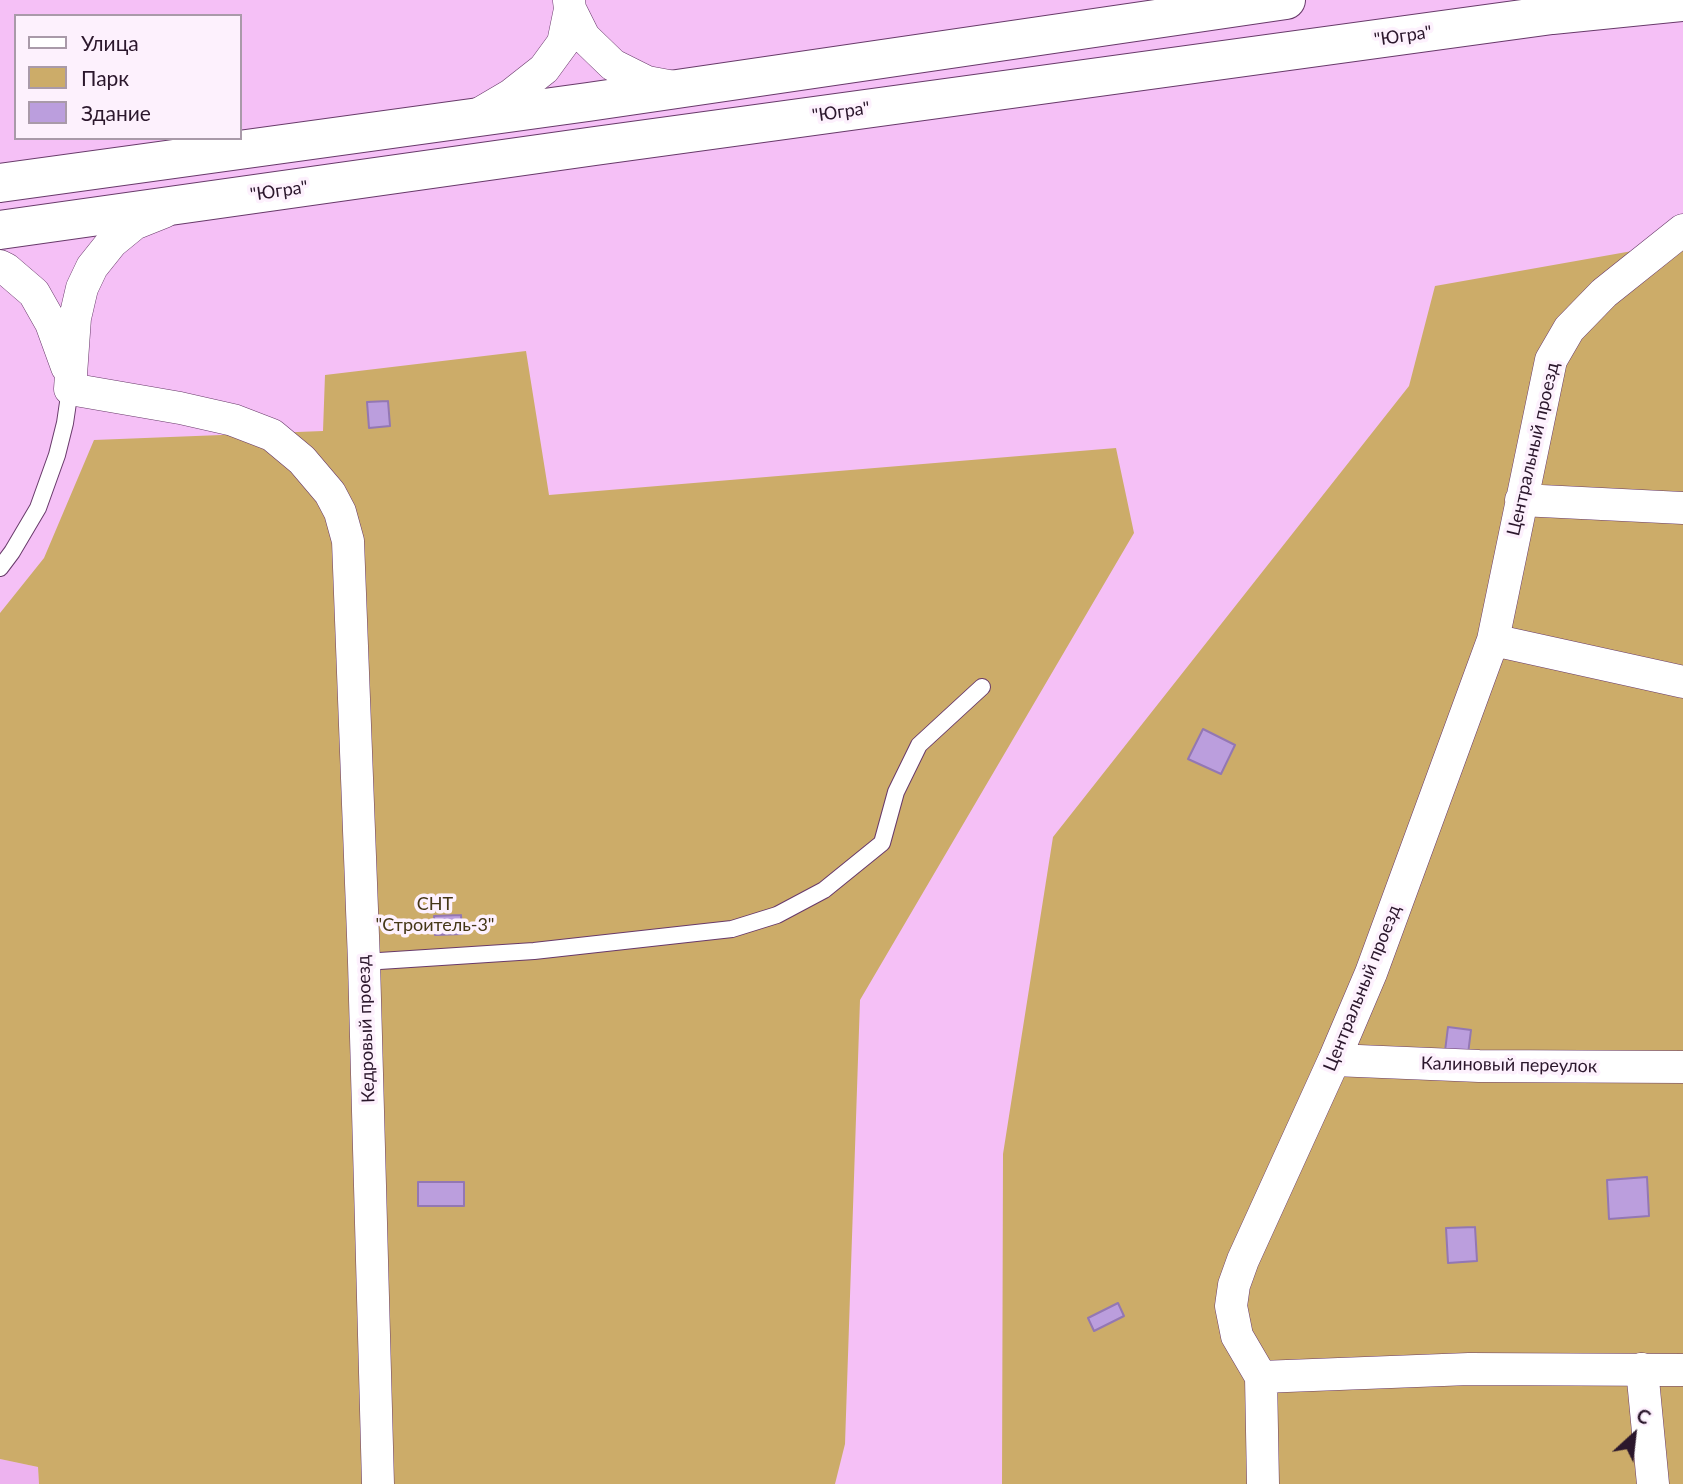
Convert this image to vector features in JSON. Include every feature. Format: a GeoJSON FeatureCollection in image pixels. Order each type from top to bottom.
{"type":"FeatureCollection","features":[{"type":"Feature","properties":{"kind":"highway"},"geometry":{"type":"LineString","coordinates":[[0,183],[1286,0]]}},
{"type":"Feature","properties":{"kind":"highway","name":"\"Югра\""},"geometry":{"type":"LineString","coordinates":[[0,230],[1538,17],[1675,5]]}},
{"type":"Feature","properties":{"kind":"street"},"geometry":{"type":"LineString","coordinates":[[570,4],[584,37],[613,65],[647,82],[680,88]]}},
{"type":"Feature","properties":{"kind":"street"},"geometry":{"type":"LineString","coordinates":[[474,117],[511,95],[544,69],[564,43],[570,4]]}},
{"type":"Feature","properties":{"kind":"street"},"geometry":{"type":"LineString","coordinates":[[69,382],[75,318],[82,288],[92,267],[112,242],[134,224],[180,205]]}},
{"type":"Feature","properties":{"kind":"street","name":"Центральный проезд"},"geometry":{"type":"LineString","coordinates":[[1261,1377],[1237,1336],[1231,1306],[1234,1285],[1243,1259],[1371,973],[1493,640],[1551,360],[1569,329],[1604,293],[1683,230]]}},
{"type":"Feature","properties":{"kind":"street"},"geometry":{"type":"LineString","coordinates":[[0,266],[34,293],[51,323],[69,382]]}},
{"type":"Feature","properties":{"kind":"street","name":"Кедровый проезд"},"geometry":{"type":"LineString","coordinates":[[69,382],[233,420],[272,435],[302,460],[330,493],[340,512],[348,541],[364,962],[378,1484]]}},
{"type":"Feature","properties":{"kind":"street"},"geometry":{"type":"LineString","coordinates":[[1521,500],[1683,508]]}},
{"type":"Feature","properties":{"kind":"street"},"geometry":{"type":"LineString","coordinates":[[1493,640],[1683,682]]}},
{"type":"Feature","properties":{"kind":"street","name":"Калиновый переулок"},"geometry":{"type":"LineString","coordinates":[[1334,1060],[1479,1066],[1683,1067]]}},
{"type":"Feature","properties":{"kind":"street"},"geometry":{"type":"LineString","coordinates":[[1264,1484],[1261,1377],[1469,1369],[1683,1370]]}},
{"type":"Feature","properties":{"kind":"street"},"geometry":{"type":"LineString","coordinates":[[1642,1369],[1653,1484]]}},
{"type":"Feature","properties":{"kind":"lane"},"geometry":{"type":"LineString","coordinates":[[0,568],[38,508],[65,423],[69,382]]}},
{"type":"Feature","properties":{"kind":"lane"},"geometry":{"type":"LineString","coordinates":[[364,962],[534,951],[732,929],[776,915],[824,890],[882,842],[896,792],[919,745],[982,687]]}},
{"type":"Feature","properties":{"kind":"shaded area"},"geometry":{"type":"Polygon","coordinates":[[[0,1459],[38,1467],[39,1484],[0,1484],[0,1459]]]}},
{"type":"Feature","properties":{"kind":"green space"},"geometry":{"type":"Polygon","coordinates":[[[1683,242],[1683,1484],[1002,1484],[1003,1154],[1053,837],[1409,386],[1435,286],[1683,242]]]}},
{"type":"Feature","properties":{"kind":"green space","name":"СНТ \"Строитель-3\""},"geometry":{"type":"Polygon","coordinates":[[[526,351],[549,495],[1116,448],[1134,533],[860,1000],[845,1444],[835,1484],[39,1484],[38,1467],[0,1459],[0,613],[44,558],[94,440],[323,431],[325,375],[526,351]]]}},
{"type":"Feature","properties":{"kind":"building"},"geometry":{"type":"Polygon","coordinates":[[[388,401],[390,426],[369,428],[367,402],[388,401]]]}},
{"type":"Feature","properties":{"kind":"building"},"geometry":{"type":"Polygon","coordinates":[[[1203,729],[1235,745],[1221,774],[1188,759],[1203,729]]]}},
{"type":"Feature","properties":{"kind":"building"},"geometry":{"type":"Polygon","coordinates":[[[461,915],[462,934],[435,935],[434,916],[461,915]]]}},
{"type":"Feature","properties":{"kind":"building"},"geometry":{"type":"Polygon","coordinates":[[[1448,1027],[1471,1030],[1468,1054],[1445,1051],[1448,1027]]]}},
{"type":"Feature","properties":{"kind":"building"},"geometry":{"type":"Polygon","coordinates":[[[1647,1177],[1649,1216],[1609,1219],[1607,1180],[1647,1177]]]}},
{"type":"Feature","properties":{"kind":"building"},"geometry":{"type":"Polygon","coordinates":[[[418,1182],[464,1182],[464,1206],[418,1206],[418,1182]]]}},
{"type":"Feature","properties":{"kind":"building"},"geometry":{"type":"Polygon","coordinates":[[[1475,1227],[1477,1261],[1448,1263],[1446,1228],[1475,1227]]]}},
{"type":"Feature","properties":{"kind":"building"},"geometry":{"type":"Polygon","coordinates":[[[1118,1303],[1124,1316],[1094,1331],[1088,1318],[1118,1303]]]}}]}
